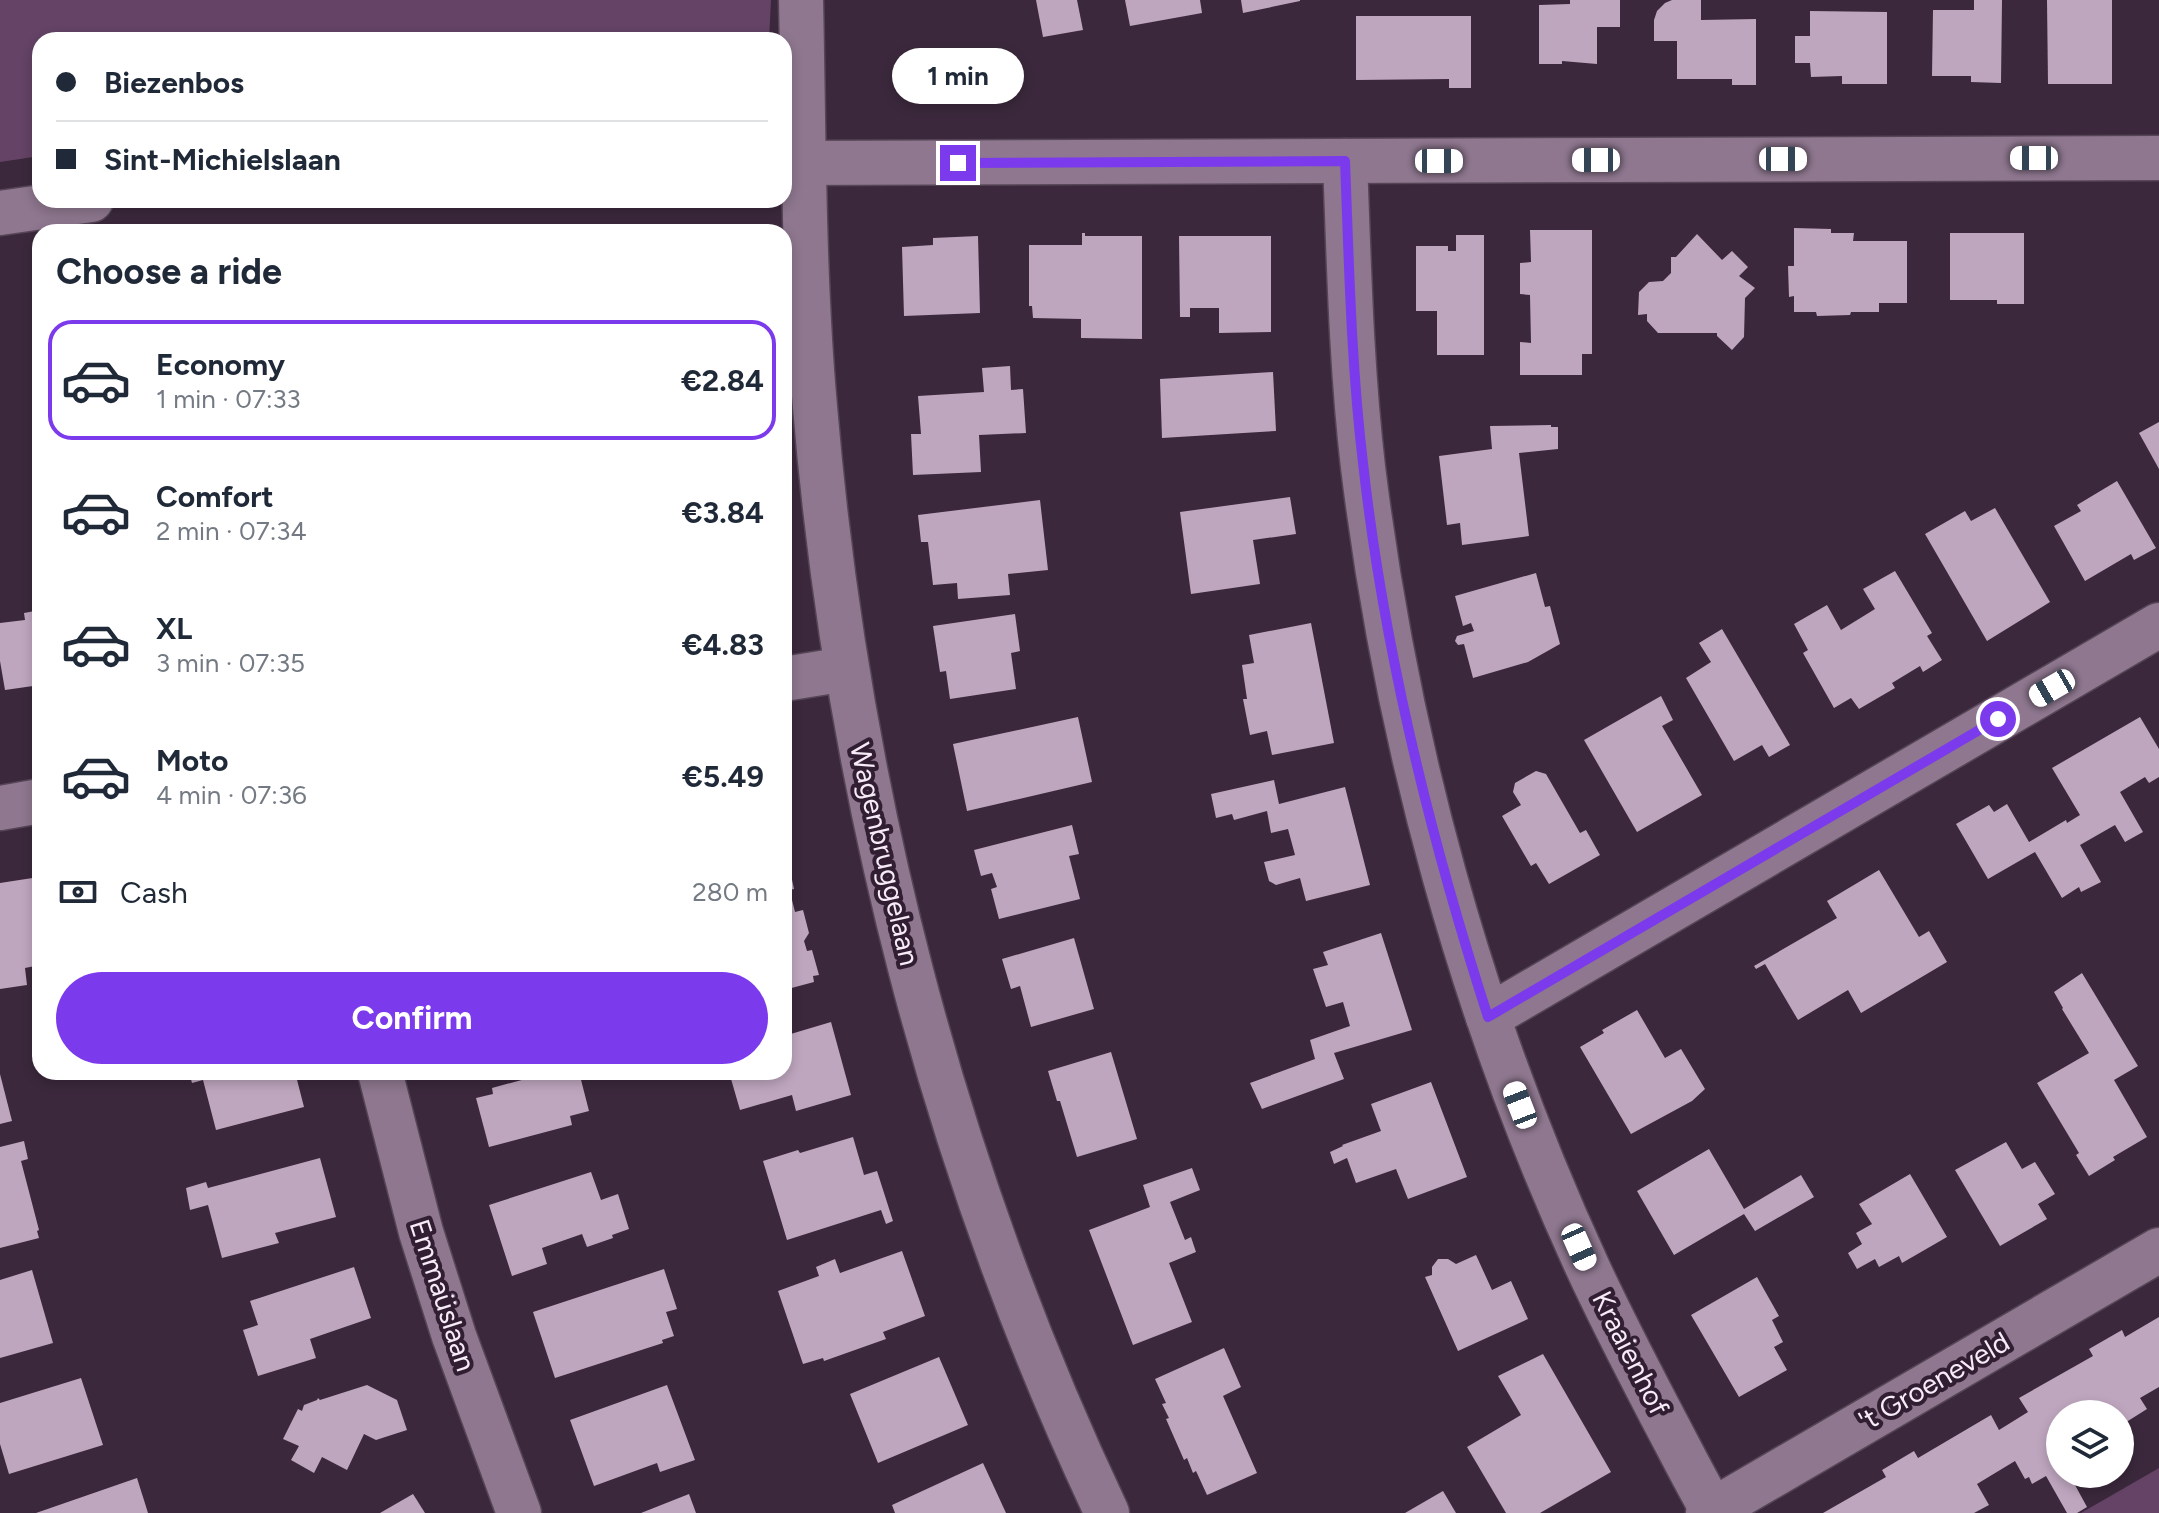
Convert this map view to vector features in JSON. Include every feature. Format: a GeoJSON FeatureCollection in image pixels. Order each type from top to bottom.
{"type":"FeatureCollection","features":[{"type":"Feature","properties":{"kind":"street","name":"Wagenbruggelaan"},"geometry":{"type":"LineString","coordinates":[[801,0],[794,163],[828,538],[846,669],[868,789],[887,878],[957,1131],[1037,1351],[1107,1513]]}},
{"type":"Feature","properties":{"kind":"street"},"geometry":{"type":"LineString","coordinates":[[794,163],[2159,158]]}},
{"type":"Feature","properties":{"kind":"street","name":"Kraaienhof"},"geometry":{"type":"LineString","coordinates":[[1345,161],[1355,375],[1363,463],[1375,552],[1405,714],[1430,822],[1488,1017],[1538,1150],[1617,1329],[1711,1512]]}},
{"type":"Feature","properties":{"kind":"street"},"geometry":{"type":"LineString","coordinates":[[0,213],[35,208]]}},
{"type":"Feature","properties":{"kind":"street"},"geometry":{"type":"LineString","coordinates":[[1488,1017],[2159,625]]}},
{"type":"Feature","properties":{"kind":"street"},"geometry":{"type":"LineString","coordinates":[[792,678],[846,669]]}},
{"type":"Feature","properties":{"kind":"street"},"geometry":{"type":"LineString","coordinates":[[0,808],[32,802]]}},
{"type":"Feature","properties":{"kind":"street","name":"Emmaüslaan"},"geometry":{"type":"LineString","coordinates":[[382,1080],[435,1277],[519,1513]]}},
{"type":"Feature","properties":{"kind":"street","name":"'t Groeneveld"},"geometry":{"type":"LineString","coordinates":[[1711,1512],[2159,1250]]}},
{"type":"Feature","properties":{"kind":"shaded area"},"geometry":{"type":"Polygon","coordinates":[[[0,0],[771,0],[769,32],[32,32],[32,157],[0,162],[0,0]]]}},
{"type":"Feature","properties":{"kind":"shaded area"},"geometry":{"type":"Polygon","coordinates":[[[2159,1468],[2159,1513],[2081,1513],[2124,1488],[2134,1488],[2134,1482],[2159,1468]]]}},
{"type":"Feature","properties":{"kind":"building"},"geometry":{"type":"Polygon","coordinates":[[[1036,0],[1077,0],[1083,30],[1043,37],[1036,0]]]}},
{"type":"Feature","properties":{"kind":"building"},"geometry":{"type":"Polygon","coordinates":[[[1125,0],[1200,0],[1202,13],[1130,26],[1125,0]]]}},
{"type":"Feature","properties":{"kind":"building"},"geometry":{"type":"Polygon","coordinates":[[[1241,0],[1300,0],[1300,1],[1243,13],[1241,0]]]}},
{"type":"Feature","properties":{"kind":"building"},"geometry":{"type":"Polygon","coordinates":[[[1570,0],[1620,0],[1620,27],[1597,27],[1597,64],[1562,61],[1562,64],[1539,64],[1539,5],[1570,4],[1570,0]]]}},
{"type":"Feature","properties":{"kind":"building"},"geometry":{"type":"Polygon","coordinates":[[[1672,0],[1701,0],[1701,20],[1756,19],[1756,85],[1732,85],[1732,79],[1677,79],[1677,41],[1654,41],[1657,11],[1672,0]]]}},
{"type":"Feature","properties":{"kind":"building"},"geometry":{"type":"Polygon","coordinates":[[[1974,0],[2002,0],[2001,83],[1971,82],[1971,76],[1932,76],[1933,10],[1974,10],[1974,0]]]}},
{"type":"Feature","properties":{"kind":"building"},"geometry":{"type":"Polygon","coordinates":[[[2047,0],[2112,0],[2112,84],[2048,84],[2047,0]]]}},
{"type":"Feature","properties":{"kind":"building"},"geometry":{"type":"Polygon","coordinates":[[[1810,11],[1887,12],[1887,84],[1842,84],[1842,76],[1811,77],[1810,63],[1795,63],[1795,36],[1810,36],[1810,11]]]}},
{"type":"Feature","properties":{"kind":"building"},"geometry":{"type":"Polygon","coordinates":[[[1356,16],[1471,16],[1471,88],[1449,88],[1449,79],[1356,80],[1356,16]]]}},
{"type":"Feature","properties":{"kind":"building"},"geometry":{"type":"Polygon","coordinates":[[[1794,228],[1854,233],[1853,241],[1907,241],[1907,303],[1879,303],[1879,312],[1851,312],[1850,315],[1817,316],[1816,312],[1794,312],[1794,296],[1789,297],[1788,266],[1794,266],[1794,228]]]}},
{"type":"Feature","properties":{"kind":"building"},"geometry":{"type":"Polygon","coordinates":[[[1530,230],[1592,230],[1592,354],[1582,354],[1582,375],[1520,375],[1520,342],[1531,343],[1530,295],[1520,294],[1520,263],[1531,262],[1530,230]]]}},
{"type":"Feature","properties":{"kind":"building"},"geometry":{"type":"Polygon","coordinates":[[[1082,233],[1085,236],[1142,236],[1142,339],[1081,338],[1081,319],[1033,318],[1032,306],[1029,306],[1029,245],[1082,245],[1082,233]]]}},
{"type":"Feature","properties":{"kind":"building"},"geometry":{"type":"Polygon","coordinates":[[[1950,233],[2024,233],[2024,304],[1997,304],[1997,300],[1950,300],[1950,233]]]}},
{"type":"Feature","properties":{"kind":"building"},"geometry":{"type":"Polygon","coordinates":[[[1697,234],[1722,260],[1732,251],[1748,267],[1739,276],[1755,288],[1745,298],[1744,337],[1732,350],[1717,333],[1658,333],[1647,321],[1647,314],[1638,315],[1639,292],[1649,282],[1663,281],[1671,273],[1671,257],[1676,257],[1697,234]]]}},
{"type":"Feature","properties":{"kind":"building"},"geometry":{"type":"Polygon","coordinates":[[[1456,235],[1484,235],[1484,355],[1437,355],[1437,311],[1416,311],[1416,246],[1448,246],[1448,251],[1456,251],[1456,235]]]}},
{"type":"Feature","properties":{"kind":"building"},"geometry":{"type":"Polygon","coordinates":[[[978,236],[980,313],[904,316],[902,247],[933,245],[933,238],[978,236]]]}},
{"type":"Feature","properties":{"kind":"building"},"geometry":{"type":"Polygon","coordinates":[[[1179,236],[1271,236],[1271,332],[1219,333],[1219,308],[1190,308],[1190,317],[1180,317],[1179,236]]]}},
{"type":"Feature","properties":{"kind":"building"},"geometry":{"type":"Polygon","coordinates":[[[1010,366],[1011,390],[1023,389],[1026,433],[979,435],[981,472],[913,475],[911,434],[921,434],[918,396],[984,392],[982,368],[1010,366]]]}},
{"type":"Feature","properties":{"kind":"building"},"geometry":{"type":"Polygon","coordinates":[[[1273,372],[1276,431],[1162,438],[1160,379],[1273,372]]]}},
{"type":"Feature","properties":{"kind":"building"},"geometry":{"type":"Polygon","coordinates":[[[2159,422],[2159,469],[2139,433],[2159,422]]]}},
{"type":"Feature","properties":{"kind":"building"},"geometry":{"type":"Polygon","coordinates":[[[1490,426],[1558,427],[1558,449],[1519,453],[1529,536],[1462,545],[1460,523],[1447,525],[1439,456],[1492,449],[1490,426]]]}},
{"type":"Feature","properties":{"kind":"building"},"geometry":{"type":"Polygon","coordinates":[[[2117,481],[2156,548],[2134,560],[2131,554],[2085,581],[2054,526],[2081,511],[2077,505],[2117,481]]]}},
{"type":"Feature","properties":{"kind":"building"},"geometry":{"type":"Polygon","coordinates":[[[1290,497],[1296,534],[1253,540],[1260,584],[1191,594],[1180,512],[1290,497]]]}},
{"type":"Feature","properties":{"kind":"building"},"geometry":{"type":"Polygon","coordinates":[[[1040,500],[1048,570],[1008,574],[1010,595],[958,599],[957,583],[933,585],[928,542],[921,542],[918,515],[1040,500]]]}},
{"type":"Feature","properties":{"kind":"building"},"geometry":{"type":"Polygon","coordinates":[[[1995,508],[2050,602],[1987,641],[1925,534],[1965,511],[1971,521],[1995,508]]]}},
{"type":"Feature","properties":{"kind":"building"},"geometry":{"type":"Polygon","coordinates":[[[1895,571],[1932,633],[1927,636],[1942,660],[1923,672],[1920,666],[1892,683],[1895,688],[1859,709],[1851,698],[1834,708],[1803,653],[1808,650],[1794,624],[1827,605],[1841,630],[1875,609],[1863,589],[1895,571]]]}},
{"type":"Feature","properties":{"kind":"building"},"geometry":{"type":"Polygon","coordinates":[[[1536,573],[1545,607],[1550,606],[1560,644],[1528,662],[1473,678],[1464,644],[1458,645],[1455,641],[1457,636],[1474,631],[1471,623],[1463,626],[1455,596],[1536,573]]]}},
{"type":"Feature","properties":{"kind":"building"},"geometry":{"type":"Polygon","coordinates":[[[32,612],[32,686],[5,690],[0,661],[0,623],[25,620],[24,613],[32,612]]]}},
{"type":"Feature","properties":{"kind":"building"},"geometry":{"type":"Polygon","coordinates":[[[1015,614],[1020,651],[1011,653],[1016,689],[950,699],[946,671],[940,672],[933,626],[1015,614]]]}},
{"type":"Feature","properties":{"kind":"building"},"geometry":{"type":"Polygon","coordinates":[[[1311,623],[1334,743],[1272,755],[1267,731],[1250,735],[1243,699],[1247,699],[1242,665],[1254,663],[1249,635],[1311,623]]]}},
{"type":"Feature","properties":{"kind":"building"},"geometry":{"type":"Polygon","coordinates":[[[1722,629],[1790,745],[1769,757],[1762,745],[1734,761],[1686,678],[1711,662],[1699,643],[1722,629]]]}},
{"type":"Feature","properties":{"kind":"building"},"geometry":{"type":"Polygon","coordinates":[[[1661,696],[1673,720],[1662,726],[1702,795],[1637,832],[1584,740],[1661,696]]]}},
{"type":"Feature","properties":{"kind":"building"},"geometry":{"type":"Polygon","coordinates":[[[1078,717],[1092,782],[967,811],[953,744],[1078,717]]]}},
{"type":"Feature","properties":{"kind":"building"},"geometry":{"type":"Polygon","coordinates":[[[2140,717],[2159,749],[2159,777],[2149,783],[2145,777],[2120,792],[2143,832],[2125,842],[2115,825],[2080,845],[2101,882],[2081,892],[2079,887],[2062,898],[2035,852],[1988,879],[1956,824],[1989,805],[1994,812],[2007,804],[2029,842],[2066,820],[2067,823],[2080,815],[2052,768],[2140,717]]]}},
{"type":"Feature","properties":{"kind":"building"},"geometry":{"type":"Polygon","coordinates":[[[1536,771],[1546,774],[1580,833],[1586,830],[1600,855],[1549,884],[1536,863],[1531,866],[1502,816],[1521,805],[1513,792],[1515,783],[1536,771]]]}},
{"type":"Feature","properties":{"kind":"building"},"geometry":{"type":"Polygon","coordinates":[[[1274,780],[1279,804],[1345,787],[1370,885],[1306,901],[1300,878],[1276,885],[1269,881],[1264,862],[1295,855],[1288,829],[1271,833],[1267,811],[1234,820],[1232,814],[1216,818],[1211,794],[1274,780]]]}},
{"type":"Feature","properties":{"kind":"building"},"geometry":{"type":"Polygon","coordinates":[[[1072,825],[1079,854],[1069,856],[1080,899],[999,919],[991,889],[997,887],[992,873],[981,876],[974,850],[1072,825]]]}},
{"type":"Feature","properties":{"kind":"building"},"geometry":{"type":"Polygon","coordinates":[[[1879,870],[1919,937],[1929,931],[1947,962],[1861,1013],[1848,990],[1798,1020],[1765,964],[1756,969],[1754,966],[1837,918],[1827,901],[1879,870]]]}},
{"type":"Feature","properties":{"kind":"building"},"geometry":{"type":"Polygon","coordinates":[[[32,878],[32,967],[25,968],[27,985],[0,989],[0,883],[32,878]]]}},
{"type":"Feature","properties":{"kind":"building"},"geometry":{"type":"Polygon","coordinates":[[[792,900],[795,912],[803,910],[809,933],[804,941],[807,951],[812,950],[819,975],[813,976],[814,982],[792,988],[792,900]]]}},
{"type":"Feature","properties":{"kind":"building"},"geometry":{"type":"Polygon","coordinates":[[[1381,933],[1412,1030],[1334,1053],[1344,1079],[1262,1109],[1250,1083],[1315,1059],[1310,1040],[1350,1026],[1343,1002],[1326,1007],[1313,969],[1328,965],[1323,952],[1381,933]]]}},
{"type":"Feature","properties":{"kind":"building"},"geometry":{"type":"Polygon","coordinates":[[[1074,938],[1094,1009],[1031,1027],[1020,986],[1011,989],[1002,959],[1074,938]]]}},
{"type":"Feature","properties":{"kind":"building"},"geometry":{"type":"Polygon","coordinates":[[[2082,973],[2138,1066],[2114,1080],[2147,1137],[2089,1176],[2076,1155],[2079,1153],[2037,1083],[2089,1053],[2054,992],[2082,973]]]}},
{"type":"Feature","properties":{"kind":"building"},"geometry":{"type":"Polygon","coordinates":[[[1637,1010],[1665,1058],[1681,1049],[1705,1089],[1692,1101],[1631,1134],[1580,1047],[1637,1010]]]}},
{"type":"Feature","properties":{"kind":"building"},"geometry":{"type":"Polygon","coordinates":[[[831,1022],[851,1095],[796,1111],[792,1095],[740,1110],[731,1080],[792,1080],[792,1034],[831,1022]]]}},
{"type":"Feature","properties":{"kind":"building"},"geometry":{"type":"Polygon","coordinates":[[[1111,1052],[1137,1139],[1077,1157],[1048,1071],[1111,1052]]]}},
{"type":"Feature","properties":{"kind":"building"},"geometry":{"type":"Polygon","coordinates":[[[0,1074],[12,1121],[0,1124],[0,1074]]]}},
{"type":"Feature","properties":{"kind":"building"},"geometry":{"type":"Polygon","coordinates":[[[203,1080],[297,1080],[304,1107],[216,1130],[203,1080]]]}},
{"type":"Feature","properties":{"kind":"building"},"geometry":{"type":"Polygon","coordinates":[[[522,1080],[581,1080],[589,1111],[570,1116],[572,1125],[489,1147],[476,1098],[493,1094],[492,1088],[522,1080]]]}},
{"type":"Feature","properties":{"kind":"building"},"geometry":{"type":"Polygon","coordinates":[[[1431,1082],[1467,1177],[1408,1199],[1396,1169],[1356,1183],[1347,1158],[1334,1164],[1330,1152],[1381,1131],[1371,1104],[1431,1082]]]}},
{"type":"Feature","properties":{"kind":"building"},"geometry":{"type":"Polygon","coordinates":[[[853,1137],[864,1175],[877,1171],[893,1221],[886,1224],[881,1210],[787,1240],[763,1161],[853,1137]]]}},
{"type":"Feature","properties":{"kind":"building"},"geometry":{"type":"Polygon","coordinates":[[[24,1141],[28,1159],[21,1161],[39,1238],[0,1248],[0,1147],[24,1141]]]}},
{"type":"Feature","properties":{"kind":"building"},"geometry":{"type":"Polygon","coordinates":[[[2006,1142],[2022,1169],[2035,1162],[2055,1194],[2038,1204],[2047,1219],[2000,1246],[1955,1170],[2006,1142]]]}},
{"type":"Feature","properties":{"kind":"building"},"geometry":{"type":"Polygon","coordinates":[[[1709,1149],[1744,1209],[1801,1175],[1814,1197],[1755,1231],[1744,1214],[1674,1255],[1637,1191],[1709,1149]]]}},
{"type":"Feature","properties":{"kind":"building"},"geometry":{"type":"Polygon","coordinates":[[[320,1158],[336,1217],[275,1233],[279,1243],[222,1258],[208,1205],[190,1210],[186,1188],[206,1182],[208,1188],[320,1158]]]}},
{"type":"Feature","properties":{"kind":"building"},"geometry":{"type":"Polygon","coordinates":[[[1192,1168],[1200,1190],[1170,1202],[1185,1240],[1191,1237],[1196,1252],[1169,1263],[1192,1322],[1133,1345],[1089,1230],[1150,1207],[1143,1185],[1192,1168]]]}},
{"type":"Feature","properties":{"kind":"building"},"geometry":{"type":"Polygon","coordinates":[[[591,1172],[601,1200],[618,1194],[629,1229],[587,1247],[582,1234],[542,1248],[547,1264],[512,1276],[489,1205],[591,1172]]]}},
{"type":"Feature","properties":{"kind":"building"},"geometry":{"type":"Polygon","coordinates":[[[1910,1174],[1947,1237],[1902,1263],[1899,1256],[1879,1267],[1875,1259],[1857,1269],[1848,1253],[1862,1244],[1856,1233],[1872,1224],[1859,1204],[1910,1174]]]}},
{"type":"Feature","properties":{"kind":"building"},"geometry":{"type":"Polygon","coordinates":[[[902,1251],[925,1316],[883,1332],[886,1339],[824,1361],[823,1358],[803,1364],[778,1291],[819,1276],[816,1267],[835,1259],[840,1273],[902,1251]]]}},
{"type":"Feature","properties":{"kind":"building"},"geometry":{"type":"Polygon","coordinates":[[[1476,1255],[1492,1290],[1511,1281],[1528,1319],[1458,1351],[1425,1277],[1432,1275],[1432,1267],[1438,1259],[1448,1259],[1456,1264],[1476,1255]]]}},
{"type":"Feature","properties":{"kind":"building"},"geometry":{"type":"Polygon","coordinates":[[[354,1267],[371,1318],[310,1339],[316,1358],[258,1376],[243,1330],[258,1325],[250,1301],[354,1267]]]}},
{"type":"Feature","properties":{"kind":"building"},"geometry":{"type":"Polygon","coordinates":[[[664,1269],[677,1309],[666,1312],[674,1336],[662,1340],[663,1343],[555,1378],[533,1312],[664,1269]]]}},
{"type":"Feature","properties":{"kind":"building"},"geometry":{"type":"Polygon","coordinates":[[[32,1270],[53,1343],[0,1358],[0,1280],[32,1270]]]}},
{"type":"Feature","properties":{"kind":"building"},"geometry":{"type":"Polygon","coordinates":[[[1757,1277],[1779,1316],[1772,1320],[1783,1342],[1774,1347],[1787,1370],[1739,1397],[1691,1315],[1757,1277]]]}},
{"type":"Feature","properties":{"kind":"building"},"geometry":{"type":"Polygon","coordinates":[[[2159,1317],[2159,1387],[2140,1398],[2147,1409],[2134,1417],[2134,1400],[2046,1400],[2046,1476],[2032,1484],[2029,1477],[2025,1479],[2015,1461],[1977,1484],[1989,1505],[1974,1513],[1823,1513],[1886,1477],[1882,1470],[1914,1451],[1918,1458],[1991,1415],[1999,1430],[2028,1412],[2019,1398],[2093,1356],[2089,1349],[2122,1330],[2125,1337],[2159,1317]]]}},
{"type":"Feature","properties":{"kind":"building"},"geometry":{"type":"Polygon","coordinates":[[[1224,1348],[1241,1387],[1223,1396],[1257,1473],[1207,1495],[1196,1471],[1193,1473],[1187,1458],[1184,1460],[1166,1419],[1169,1418],[1162,1404],[1166,1403],[1155,1379],[1224,1348]]]}},
{"type":"Feature","properties":{"kind":"building"},"geometry":{"type":"Polygon","coordinates":[[[1543,1354],[1611,1472],[1540,1513],[1506,1513],[1467,1447],[1521,1415],[1498,1376],[1543,1354]]]}},
{"type":"Feature","properties":{"kind":"building"},"geometry":{"type":"Polygon","coordinates":[[[939,1357],[968,1425],[878,1463],[850,1394],[939,1357]]]}},
{"type":"Feature","properties":{"kind":"building"},"geometry":{"type":"Polygon","coordinates":[[[81,1378],[103,1445],[9,1474],[0,1444],[0,1403],[81,1378]]]}},
{"type":"Feature","properties":{"kind":"building"},"geometry":{"type":"Polygon","coordinates":[[[367,1385],[397,1400],[407,1430],[376,1440],[364,1434],[347,1470],[322,1457],[314,1473],[291,1460],[299,1446],[283,1439],[298,1409],[302,1411],[304,1405],[318,1398],[320,1400],[367,1385]]]}},
{"type":"Feature","properties":{"kind":"building"},"geometry":{"type":"Polygon","coordinates":[[[667,1385],[695,1460],[660,1472],[657,1463],[594,1486],[570,1420],[667,1385]]]}},
{"type":"Feature","properties":{"kind":"building"},"geometry":{"type":"Polygon","coordinates":[[[983,1463],[1006,1513],[895,1513],[892,1505],[983,1463]]]}},
{"type":"Feature","properties":{"kind":"building"},"geometry":{"type":"Polygon","coordinates":[[[137,1478],[148,1513],[36,1513],[137,1478]]]}},
{"type":"Feature","properties":{"kind":"building"},"geometry":{"type":"Polygon","coordinates":[[[2053,1488],[2077,1488],[2087,1507],[2077,1513],[2067,1513],[2053,1488]]]}},
{"type":"Feature","properties":{"kind":"building"},"geometry":{"type":"Polygon","coordinates":[[[1443,1491],[1456,1513],[1405,1513],[1443,1491]]]}},
{"type":"Feature","properties":{"kind":"building"},"geometry":{"type":"Polygon","coordinates":[[[413,1494],[425,1513],[380,1513],[413,1494]]]}},
{"type":"Feature","properties":{"kind":"building"},"geometry":{"type":"Polygon","coordinates":[[[689,1494],[696,1513],[641,1513],[689,1494]]]}},
{"type":"Feature","properties":{"kind":"route"},"geometry":{"type":"LineString","coordinates":[[958,163],[1345,161],[1355,380],[1363,463],[1388,629],[1430,822],[1488,1017],[1998,719]]}}]}
